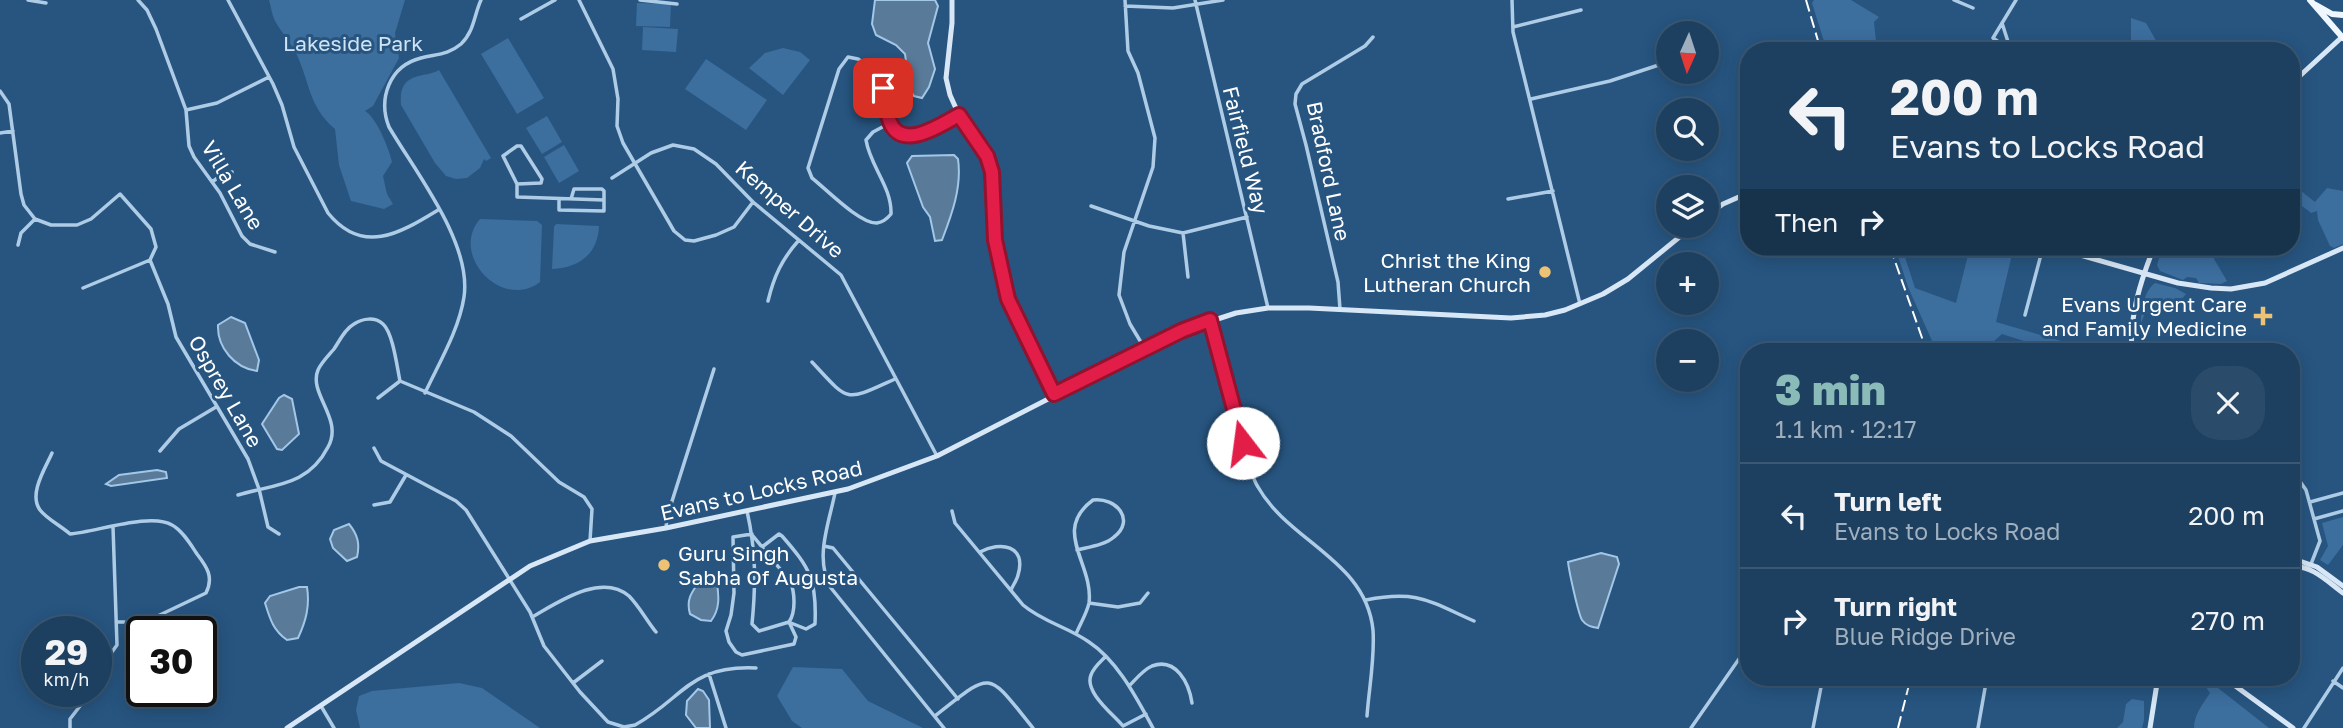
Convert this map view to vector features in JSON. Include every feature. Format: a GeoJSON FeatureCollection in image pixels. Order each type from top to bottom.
{"type":"FeatureCollection","features":[{"type":"Feature","properties":{"kind":"main road"},"geometry":{"type":"LineString","coordinates":[[2311,1],[2332,14],[2343,15]]}},
{"type":"Feature","properties":{"kind":"main road"},"geometry":{"type":"LineString","coordinates":[[2311,1],[2343,37]]}},
{"type":"Feature","properties":{"kind":"street"},"geometry":{"type":"LineString","coordinates":[[28,0],[46,3]]}},
{"type":"Feature","properties":{"kind":"street","name":"Villa Lane"},"geometry":{"type":"LineString","coordinates":[[138,0],[147,10],[156,29],[186,110],[189,146],[194,157],[212,182],[242,236],[250,244],[275,252]]}},
{"type":"Feature","properties":{"kind":"street"},"geometry":{"type":"LineString","coordinates":[[228,0],[282,105],[294,148],[328,213],[341,227],[375,239],[386,237],[438,210]]}},
{"type":"Feature","properties":{"kind":"street"},"geometry":{"type":"LineString","coordinates":[[425,393],[460,311],[465,286],[460,251],[389,127],[384,111],[385,95],[390,82],[403,67],[419,58],[447,53],[461,44],[473,27],[481,0]]}},
{"type":"Feature","properties":{"kind":"street"},"geometry":{"type":"LineString","coordinates":[[521,19],[555,0]]}},
{"type":"Feature","properties":{"kind":"street"},"geometry":{"type":"LineString","coordinates":[[579,0],[613,69],[618,99],[617,126],[634,164],[674,231],[685,240],[703,239],[734,227],[753,202]]}},
{"type":"Feature","properties":{"kind":"street"},"geometry":{"type":"LineString","coordinates":[[640,0],[677,4]]}},
{"type":"Feature","properties":{"kind":"street"},"geometry":{"type":"LineString","coordinates":[[951,0],[951,33],[946,78],[950,95],[959,115],[987,156],[992,172],[995,240],[1008,299],[1054,394]]}},
{"type":"Feature","properties":{"kind":"street"},"geometry":{"type":"LineString","coordinates":[[1125,0],[1128,51],[1138,73],[1155,138],[1153,167],[1124,252],[1119,295],[1130,324],[1144,349]]}},
{"type":"Feature","properties":{"kind":"street"},"geometry":{"type":"LineString","coordinates":[[1125,6],[1159,9],[1223,0]]}},
{"type":"Feature","properties":{"kind":"street"},"geometry":{"type":"LineString","coordinates":[[1511,0],[1513,27],[1580,304]]}},
{"type":"Feature","properties":{"kind":"street"},"geometry":{"type":"LineString","coordinates":[[1954,0],[1973,8]]}},
{"type":"Feature","properties":{"kind":"street"},"geometry":{"type":"LineString","coordinates":[[2000,42],[1993,38],[2016,0]]}},
{"type":"Feature","properties":{"kind":"street","name":"Fairfield Way"},"geometry":{"type":"LineString","coordinates":[[1195,2],[1268,308]]}},
{"type":"Feature","properties":{"kind":"street"},"geometry":{"type":"LineString","coordinates":[[1513,27],[1581,10]]}},
{"type":"Feature","properties":{"kind":"street"},"geometry":{"type":"LineString","coordinates":[[2002,23],[2009,42]]}},
{"type":"Feature","properties":{"kind":"street","name":"Bradford Lane"},"geometry":{"type":"LineString","coordinates":[[1340,309],[1338,282],[1295,104],[1296,94],[1302,84],[1365,46],[1373,37]]}},
{"type":"Feature","properties":{"kind":"street"},"geometry":{"type":"LineString","coordinates":[[2300,76],[2343,37]]}},
{"type":"Feature","properties":{"kind":"street"},"geometry":{"type":"LineString","coordinates":[[890,123],[873,132],[866,140],[868,151],[892,203],[891,214],[884,221],[874,223],[863,220],[812,178],[808,168],[839,69],[848,57],[878,73],[890,123],[903,134],[917,135],[959,115]]}},
{"type":"Feature","properties":{"kind":"street"},"geometry":{"type":"LineString","coordinates":[[1531,99],[1656,66]]}},
{"type":"Feature","properties":{"kind":"street"},"geometry":{"type":"LineString","coordinates":[[186,110],[217,103],[269,77]]}},
{"type":"Feature","properties":{"kind":"street"},"geometry":{"type":"LineString","coordinates":[[0,91],[9,104],[24,205],[35,219],[51,225],[77,225],[91,219],[120,194],[151,229],[156,247],[150,260],[83,288]]}},
{"type":"Feature","properties":{"kind":"street"},"geometry":{"type":"LineString","coordinates":[[0,133],[13,131]]}},
{"type":"Feature","properties":{"kind":"street","name":"Kemper Drive"},"geometry":{"type":"LineString","coordinates":[[612,178],[663,148],[673,145],[685,145],[716,164],[753,202],[841,275],[937,456]]}},
{"type":"Feature","properties":{"kind":"street"},"geometry":{"type":"LineString","coordinates":[[517,184],[537,184],[541,183],[542,179],[521,146],[503,156],[517,184],[517,197],[604,200]]}},
{"type":"Feature","properties":{"kind":"street"},"geometry":{"type":"LineString","coordinates":[[212,182],[223,174],[233,172]]}},
{"type":"Feature","properties":{"kind":"street"},"geometry":{"type":"LineString","coordinates":[[559,199],[559,210],[604,211],[602,189],[577,188],[572,192],[571,199]]}},
{"type":"Feature","properties":{"kind":"street"},"geometry":{"type":"LineString","coordinates":[[1508,199],[1553,191]]}},
{"type":"Feature","properties":{"kind":"street"},"geometry":{"type":"LineString","coordinates":[[1719,207],[1740,197]]}},
{"type":"Feature","properties":{"kind":"street"},"geometry":{"type":"LineString","coordinates":[[1091,206],[1182,233],[1247,217]]}},
{"type":"Feature","properties":{"kind":"street"},"geometry":{"type":"LineString","coordinates":[[18,244],[21,233],[35,219]]}},
{"type":"Feature","properties":{"kind":"street"},"geometry":{"type":"LineString","coordinates":[[1182,233],[1188,277]]}},
{"type":"Feature","properties":{"kind":"street","name":"Evans to Locks Road"},"geometry":{"type":"LineString","coordinates":[[287,728],[530,566],[590,541],[835,493],[937,456],[1144,349],[1210,320],[1268,308],[1511,318],[1545,315],[1603,294],[1628,279],[1678,238]]}},
{"type":"Feature","properties":{"kind":"street"},"geometry":{"type":"LineString","coordinates":[[768,301],[773,279],[784,257],[799,240]]}},
{"type":"Feature","properties":{"kind":"street"},"geometry":{"type":"LineString","coordinates":[[2084,256],[2192,286],[2236,289],[2265,283],[2343,248]]}},
{"type":"Feature","properties":{"kind":"street"},"geometry":{"type":"LineString","coordinates":[[2025,315],[2041,256]]}},
{"type":"Feature","properties":{"kind":"street"},"geometry":{"type":"LineString","coordinates":[[2133,343],[2134,319],[2151,256]]}},
{"type":"Feature","properties":{"kind":"street","name":"Osprey Lane"},"geometry":{"type":"LineString","coordinates":[[150,260],[168,304],[176,337],[248,459],[268,527],[279,534]]}},
{"type":"Feature","properties":{"kind":"street"},"geometry":{"type":"LineString","coordinates":[[237,495],[308,474],[329,447],[333,427],[317,385],[318,371],[349,327],[356,322],[375,319],[387,328],[400,381]]}},
{"type":"Feature","properties":{"kind":"street"},"geometry":{"type":"LineString","coordinates":[[1210,320],[1250,467],[1258,487],[1288,523],[1348,574],[1366,600],[1373,629],[1367,716]]}},
{"type":"Feature","properties":{"kind":"street"},"geometry":{"type":"LineString","coordinates":[[812,362],[842,393],[851,396],[895,379]]}},
{"type":"Feature","properties":{"kind":"street"},"geometry":{"type":"LineString","coordinates":[[666,528],[714,369]]}},
{"type":"Feature","properties":{"kind":"street"},"geometry":{"type":"LineString","coordinates":[[400,381],[474,412],[501,430],[559,482],[584,497],[592,509],[590,541]]}},
{"type":"Feature","properties":{"kind":"street"},"geometry":{"type":"LineString","coordinates":[[378,398],[400,381]]}},
{"type":"Feature","properties":{"kind":"street"},"geometry":{"type":"LineString","coordinates":[[160,451],[179,429],[216,407]]}},
{"type":"Feature","properties":{"kind":"street"},"geometry":{"type":"LineString","coordinates":[[374,448],[381,461],[456,501],[466,510],[532,617],[544,646],[608,722],[624,727],[645,720],[684,687],[709,674],[737,667],[756,668]]}},
{"type":"Feature","properties":{"kind":"street"},"geometry":{"type":"LineString","coordinates":[[52,453],[36,493],[36,501],[44,513],[71,534],[151,520],[173,525],[209,573],[210,583],[206,593],[145,622],[116,622]]}},
{"type":"Feature","properties":{"kind":"street"},"geometry":{"type":"LineString","coordinates":[[374,505],[390,502],[406,475]]}},
{"type":"Feature","properties":{"kind":"street"},"geometry":{"type":"LineString","coordinates":[[2300,484],[2310,502],[2320,543],[2311,564]]}},
{"type":"Feature","properties":{"kind":"street"},"geometry":{"type":"LineString","coordinates":[[835,493],[824,546],[824,576],[944,728]]}},
{"type":"Feature","properties":{"kind":"street"},"geometry":{"type":"LineString","coordinates":[[2310,502],[2343,493]]}},
{"type":"Feature","properties":{"kind":"street"},"geometry":{"type":"LineString","coordinates":[[1076,634],[1089,603],[1087,582],[1075,544],[1075,523],[1078,514],[1093,500],[1101,499],[1118,506],[1122,512],[1122,529],[1115,537],[1107,542],[1077,550]]}},
{"type":"Feature","properties":{"kind":"street"},"geometry":{"type":"LineString","coordinates":[[747,511],[756,585],[752,624],[759,631],[789,622],[793,616],[793,587],[752,535]]}},
{"type":"Feature","properties":{"kind":"street"},"geometry":{"type":"LineString","coordinates":[[952,511],[955,523],[1034,614],[1092,643],[1105,657],[1130,685],[1153,728]]}},
{"type":"Feature","properties":{"kind":"street"},"geometry":{"type":"LineString","coordinates":[[2314,519],[2343,511]]}},
{"type":"Feature","properties":{"kind":"street"},"geometry":{"type":"LineString","coordinates":[[112,654],[116,649],[113,527]]}},
{"type":"Feature","properties":{"kind":"street"},"geometry":{"type":"LineString","coordinates":[[762,547],[779,534],[811,574],[815,625],[806,629],[789,622]]}},
{"type":"Feature","properties":{"kind":"street"},"geometry":{"type":"LineString","coordinates":[[752,535],[733,537],[734,593],[727,638],[736,652],[742,655],[794,644],[796,636],[789,622]]}},
{"type":"Feature","properties":{"kind":"street"},"geometry":{"type":"LineString","coordinates":[[980,552],[992,545],[1004,545],[1014,551],[1019,561],[1018,574],[1011,590]]}},
{"type":"Feature","properties":{"kind":"street"},"geometry":{"type":"LineString","coordinates":[[824,546],[833,548],[958,699]]}},
{"type":"Feature","properties":{"kind":"street"},"geometry":{"type":"LineString","coordinates":[[2300,561],[2311,564],[2343,586]]}},
{"type":"Feature","properties":{"kind":"street"},"geometry":{"type":"LineString","coordinates":[[2300,567],[2311,570],[2343,593]]}},
{"type":"Feature","properties":{"kind":"street"},"geometry":{"type":"LineString","coordinates":[[532,617],[583,591],[599,587],[615,589],[628,596],[656,632]]}},
{"type":"Feature","properties":{"kind":"street"},"geometry":{"type":"LineString","coordinates":[[1089,603],[1118,607],[1140,603],[1148,593]]}},
{"type":"Feature","properties":{"kind":"street"},"geometry":{"type":"LineString","coordinates":[[1366,600],[1393,595],[1421,597],[1474,621]]}},
{"type":"Feature","properties":{"kind":"street"},"geometry":{"type":"LineString","coordinates":[[1105,657],[1089,679],[1091,690],[1123,726],[1146,714]]}},
{"type":"Feature","properties":{"kind":"street"},"geometry":{"type":"LineString","coordinates":[[1691,728],[1740,658]]}},
{"type":"Feature","properties":{"kind":"street"},"geometry":{"type":"LineString","coordinates":[[573,683],[602,661]]}},
{"type":"Feature","properties":{"kind":"street"},"geometry":{"type":"LineString","coordinates":[[1130,685],[1144,671],[1153,666],[1166,665],[1185,680],[1192,703]]}},
{"type":"Feature","properties":{"kind":"street"},"geometry":{"type":"LineString","coordinates":[[2304,728],[2343,668]]}},
{"type":"Feature","properties":{"kind":"street"},"geometry":{"type":"LineString","coordinates":[[709,674],[726,728]]}},
{"type":"Feature","properties":{"kind":"street"},"geometry":{"type":"LineString","coordinates":[[936,716],[979,683],[988,681],[999,685],[1033,728]]}},
{"type":"Feature","properties":{"kind":"street"},"geometry":{"type":"LineString","coordinates":[[2333,681],[2343,688]]}},
{"type":"Feature","properties":{"kind":"street"},"geometry":{"type":"LineString","coordinates":[[1813,728],[1821,686]]}},
{"type":"Feature","properties":{"kind":"street"},"geometry":{"type":"LineString","coordinates":[[1978,728],[1985,686]]}},
{"type":"Feature","properties":{"kind":"street"},"geometry":{"type":"LineString","coordinates":[[2150,728],[2157,686]]}},
{"type":"Feature","properties":{"kind":"street"},"geometry":{"type":"LineString","coordinates":[[2235,686],[2293,728]]}},
{"type":"Feature","properties":{"kind":"street"},"geometry":{"type":"LineString","coordinates":[[320,705],[334,728]]}},
{"type":"Feature","properties":{"kind":"street"},"geometry":{"type":"LineString","coordinates":[[70,728],[70,719],[79,707]]}},
{"type":"Feature","properties":{"kind":"green space","name":"Lakeside Park"},"geometry":{"type":"Polygon","coordinates":[[[269,0],[405,0],[395,33],[399,58],[373,106],[365,111],[378,126],[392,162],[383,176],[387,194],[393,204],[384,209],[351,201],[339,165],[335,129],[314,102],[301,64],[275,21],[269,0]]]}},
{"type":"Feature","properties":{"kind":"green space"},"geometry":{"type":"Polygon","coordinates":[[[1814,0],[1851,0],[1879,17],[1874,22],[1876,42],[1824,42],[1812,3],[1814,0]]]}},
{"type":"Feature","properties":{"kind":"green space"},"geometry":{"type":"Polygon","coordinates":[[[637,3],[671,4],[670,27],[636,26],[637,3]]]}},
{"type":"Feature","properties":{"kind":"green space"},"geometry":{"type":"Polygon","coordinates":[[[2131,18],[2146,23],[2157,42],[2131,42],[2131,18]]]}},
{"type":"Feature","properties":{"kind":"green space"},"geometry":{"type":"Polygon","coordinates":[[[643,27],[678,29],[676,52],[642,50],[643,27]]]}},
{"type":"Feature","properties":{"kind":"green space"},"geometry":{"type":"Polygon","coordinates":[[[508,38],[544,98],[517,114],[481,54],[508,38]]]}},
{"type":"Feature","properties":{"kind":"green space"},"geometry":{"type":"Polygon","coordinates":[[[783,48],[800,52],[810,60],[783,95],[749,68],[765,53],[783,48]]]}},
{"type":"Feature","properties":{"kind":"green space"},"geometry":{"type":"Polygon","coordinates":[[[706,59],[767,100],[746,130],[685,89],[706,59]]]}},
{"type":"Feature","properties":{"kind":"green space"},"geometry":{"type":"Polygon","coordinates":[[[439,70],[491,158],[486,161],[484,159],[480,168],[467,178],[446,176],[435,163],[401,105],[401,94],[408,81],[439,70]]]}},
{"type":"Feature","properties":{"kind":"green space"},"geometry":{"type":"Polygon","coordinates":[[[547,116],[562,142],[542,154],[526,128],[547,116]]]}},
{"type":"Feature","properties":{"kind":"green space"},"geometry":{"type":"Polygon","coordinates":[[[564,145],[579,171],[559,183],[544,157],[564,145]]]}},
{"type":"Feature","properties":{"kind":"green space"},"geometry":{"type":"Polygon","coordinates":[[[2327,188],[2343,191],[2343,244],[2334,248],[2330,246],[2318,220],[2317,211],[2311,213],[2300,204],[2300,190],[2315,202],[2327,188]]]}},
{"type":"Feature","properties":{"kind":"green space"},"geometry":{"type":"Polygon","coordinates":[[[480,219],[537,221],[542,225],[540,282],[525,289],[510,289],[496,284],[484,275],[475,262],[471,248],[472,233],[480,219]]]}},
{"type":"Feature","properties":{"kind":"green space"},"geometry":{"type":"Polygon","coordinates":[[[556,224],[599,226],[595,244],[585,258],[571,266],[552,269],[554,227],[556,224]]]}},
{"type":"Feature","properties":{"kind":"green space"},"geometry":{"type":"Polygon","coordinates":[[[1898,256],[1905,256],[1915,288],[1956,303],[1968,256],[2012,256],[1996,322],[2068,343],[2030,343],[2002,334],[1992,343],[1933,343],[1908,287],[1898,256]]]}},
{"type":"Feature","properties":{"kind":"green space"},"geometry":{"type":"Polygon","coordinates":[[[2160,256],[2212,256],[2227,281],[2221,284],[2199,283],[2196,278],[2187,277],[2183,280],[2160,271],[2157,265],[2160,256]]]}},
{"type":"Feature","properties":{"kind":"green space"},"geometry":{"type":"Polygon","coordinates":[[[2155,283],[2186,294],[2174,308],[2157,308],[2161,315],[2145,313],[2141,323],[2146,296],[2155,283]]]}},
{"type":"Feature","properties":{"kind":"green space"},"geometry":{"type":"Polygon","coordinates":[[[2343,517],[2343,545],[2328,565],[2320,560],[2328,546],[2322,523],[2343,517]]]}},
{"type":"Feature","properties":{"kind":"green space"},"geometry":{"type":"Polygon","coordinates":[[[793,667],[842,669],[868,701],[923,728],[802,728],[792,721],[777,696],[793,667]]]}},
{"type":"Feature","properties":{"kind":"green space"},"geometry":{"type":"Polygon","coordinates":[[[459,683],[482,688],[540,728],[360,728],[356,710],[359,696],[372,691],[459,683]]]}},
{"type":"Feature","properties":{"kind":"green space"},"geometry":{"type":"Polygon","coordinates":[[[2205,686],[2215,686],[2269,728],[2194,728],[2197,714],[2210,693],[2205,686]]]}},
{"type":"Feature","properties":{"kind":"green space"},"geometry":{"type":"Polygon","coordinates":[[[2132,699],[2144,701],[2142,728],[2117,728],[2123,722],[2126,704],[2132,699]]]}},
{"type":"Feature","properties":{"kind":"shaded area"},"geometry":{"type":"Polygon","coordinates":[[[875,0],[935,0],[938,6],[928,43],[935,69],[922,98],[914,96],[910,90],[905,54],[896,45],[876,35],[872,24],[875,0]]]}},
{"type":"Feature","properties":{"kind":"shaded area"},"geometry":{"type":"Polygon","coordinates":[[[954,155],[958,159],[959,169],[955,200],[942,240],[935,241],[930,217],[923,207],[907,163],[912,156],[954,155]]]}},
{"type":"Feature","properties":{"kind":"shaded area"},"geometry":{"type":"Polygon","coordinates":[[[231,317],[245,323],[259,360],[257,371],[241,366],[224,349],[218,325],[231,317]]]}},
{"type":"Feature","properties":{"kind":"shaded area"},"geometry":{"type":"Polygon","coordinates":[[[284,395],[292,399],[299,434],[282,450],[277,449],[262,424],[279,398],[284,395]]]}},
{"type":"Feature","properties":{"kind":"shaded area"},"geometry":{"type":"Polygon","coordinates":[[[157,470],[166,472],[167,478],[111,486],[106,484],[119,475],[157,470]]]}},
{"type":"Feature","properties":{"kind":"shaded area"},"geometry":{"type":"Polygon","coordinates":[[[349,524],[358,540],[358,548],[357,557],[347,561],[333,548],[330,539],[334,530],[349,524]]]}},
{"type":"Feature","properties":{"kind":"shaded area"},"geometry":{"type":"Polygon","coordinates":[[[1601,553],[1617,557],[1619,564],[1598,628],[1587,625],[1582,620],[1568,562],[1601,553]]]}},
{"type":"Feature","properties":{"kind":"shaded area"},"geometry":{"type":"Polygon","coordinates":[[[708,580],[717,583],[718,593],[717,607],[711,621],[701,620],[690,614],[689,609],[690,597],[699,582],[708,580]]]}},
{"type":"Feature","properties":{"kind":"shaded area"},"geometry":{"type":"Polygon","coordinates":[[[307,587],[307,613],[298,638],[287,640],[275,628],[265,603],[270,596],[307,587]]]}},
{"type":"Feature","properties":{"kind":"shaded area"},"geometry":{"type":"Polygon","coordinates":[[[698,689],[703,691],[709,700],[710,728],[696,728],[686,715],[687,701],[698,689]]]}},
{"type":"Feature","properties":{"kind":"railway"},"geometry":{"type":"LineString","coordinates":[[1806,0],[1818,42]]}},
{"type":"Feature","properties":{"kind":"railway"},"geometry":{"type":"LineString","coordinates":[[1893,256],[1924,343]]}},
{"type":"Feature","properties":{"kind":"railway"},"geometry":{"type":"LineString","coordinates":[[1898,728],[1909,686]]}},
{"type":"Feature","properties":{"kind":"place","name":"Christ the King Lutheran Church"},"geometry":{"type":"Point","coordinates":[1545,272]}},
{"type":"Feature","properties":{"kind":"place","name":"Evans Urgent Care and Family Medicine"},"geometry":{"type":"Point","coordinates":[2263,316]}},
{"type":"Feature","properties":{"kind":"place","name":"Guru Singh Sabha Of Augusta"},"geometry":{"type":"Point","coordinates":[664,565]}},
{"type":"Feature","properties":{"kind":"route"},"geometry":{"type":"LineString","coordinates":[[883,88],[890,123],[895,130],[910,136],[917,135],[959,115],[987,156],[992,172],[995,240],[1008,299],[1054,394],[1181,331],[1210,320],[1243,443]]}}]}
